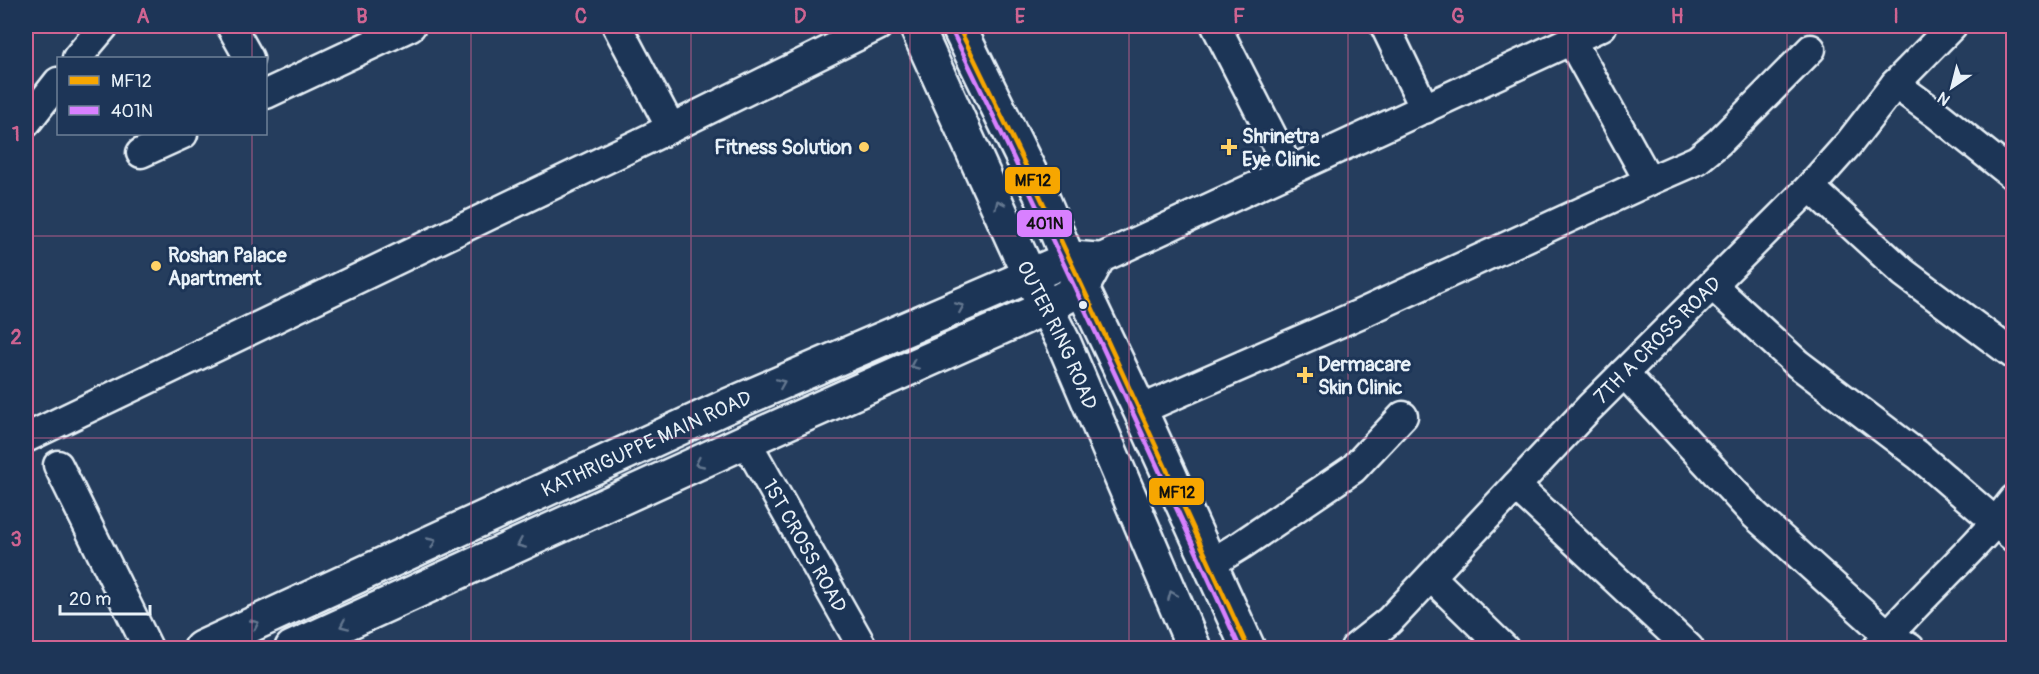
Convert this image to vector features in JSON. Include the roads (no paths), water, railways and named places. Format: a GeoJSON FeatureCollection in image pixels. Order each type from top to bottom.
{"type":"FeatureCollection","features":[{"type":"Feature","properties":{"kind":"main road","name":"OUTER RING ROAD"},"geometry":{"type":"LineString","coordinates":[[916,26],[1030,277],[1047,307],[1080,379],[1194,648]]}},
{"type":"Feature","properties":{"kind":"main road"},"geometry":{"type":"LineString","coordinates":[[957,26],[1042,197],[1082,269],[1140,410],[1248,648]]}},
{"type":"Feature","properties":{"kind":"main road","name":"KATHRIGUPPE MAIN ROAD"},"geometry":{"type":"LineString","coordinates":[[201,648],[725,407],[1030,277],[1082,269]]}},
{"type":"Feature","properties":{"kind":"main road","name":"KATHRIGUPPE MAIN ROAD"},"geometry":{"type":"LineString","coordinates":[[292,648],[1047,307],[1082,269]]}},
{"type":"Feature","properties":{"kind":"street"},"geometry":{"type":"LineString","coordinates":[[78,57],[104,26]]}},
{"type":"Feature","properties":{"kind":"street"},"geometry":{"type":"LineString","coordinates":[[231,26],[248,57]]}},
{"type":"Feature","properties":{"kind":"street"},"geometry":{"type":"LineString","coordinates":[[267,92],[411,26]]}},
{"type":"Feature","properties":{"kind":"street"},"geometry":{"type":"LineString","coordinates":[[616,26],[672,128]]}},
{"type":"Feature","properties":{"kind":"street"},"geometry":{"type":"LineString","coordinates":[[26,438],[672,128],[878,26]]}},
{"type":"Feature","properties":{"kind":"street"},"geometry":{"type":"LineString","coordinates":[[1216,26],[1290,171]]}},
{"type":"Feature","properties":{"kind":"street"},"geometry":{"type":"LineString","coordinates":[[1385,26],[1425,109]]}},
{"type":"Feature","properties":{"kind":"street"},"geometry":{"type":"LineString","coordinates":[[1082,269],[1602,26]]}},
{"type":"Feature","properties":{"kind":"street","name":"7TH A CROSS ROAD"},"geometry":{"type":"LineString","coordinates":[[1355,648],[1389,621],[1624,373],[1810,188],[1896,84],[1952,26]]}},
{"type":"Feature","properties":{"kind":"street"},"geometry":{"type":"LineString","coordinates":[[1571,40],[1649,181]]}},
{"type":"Feature","properties":{"kind":"street"},"geometry":{"type":"LineString","coordinates":[[1140,410],[1362,313],[1696,160],[1719,142],[1811,49]]}},
{"type":"Feature","properties":{"kind":"street"},"geometry":{"type":"LineString","coordinates":[[26,123],[57,83]]}},
{"type":"Feature","properties":{"kind":"street"},"geometry":{"type":"LineString","coordinates":[[1896,84],[1940,116],[2013,176]]}},
{"type":"Feature","properties":{"kind":"street"},"geometry":{"type":"LineString","coordinates":[[141,153],[181,135]]}},
{"type":"Feature","properties":{"kind":"street"},"geometry":{"type":"LineString","coordinates":[[1810,188],[1904,273],[2013,355]]}},
{"type":"Feature","properties":{"kind":"street"},"geometry":{"type":"LineString","coordinates":[[1713,286],[1798,364],[1918,455],[2004,531]]}},
{"type":"Feature","properties":{"kind":"street"},"geometry":{"type":"LineString","coordinates":[[1624,373],[1755,515],[1892,644],[2004,531],[2013,498]]}},
{"type":"Feature","properties":{"kind":"street"},"geometry":{"type":"LineString","coordinates":[[1210,564],[1353,469],[1403,416]]}},
{"type":"Feature","properties":{"kind":"street","name":"1ST CROSS ROAD"},"geometry":{"type":"LineString","coordinates":[[746,441],[863,648]]}},
{"type":"Feature","properties":{"kind":"street"},"geometry":{"type":"LineString","coordinates":[[58,465],[148,648]]}},
{"type":"Feature","properties":{"kind":"street"},"geometry":{"type":"LineString","coordinates":[[1516,486],[1689,648]]}},
{"type":"Feature","properties":{"kind":"street"},"geometry":{"type":"LineString","coordinates":[[1431,577],[1504,648]]}},
{"type":"Feature","properties":{"kind":"place","name":"Fitness Solution"},"geometry":{"type":"Point","coordinates":[864,147]}},
{"type":"Feature","properties":{"kind":"place","name":"Shrinetra Eye Clinic"},"geometry":{"type":"Point","coordinates":[1229,147]}},
{"type":"Feature","properties":{"kind":"place","name":"Roshan Palace Apartment"},"geometry":{"type":"Point","coordinates":[156,266]}},
{"type":"Feature","properties":{"kind":"place","name":"Dermacare Skin Clinic"},"geometry":{"type":"Point","coordinates":[1305,375]}}]}
